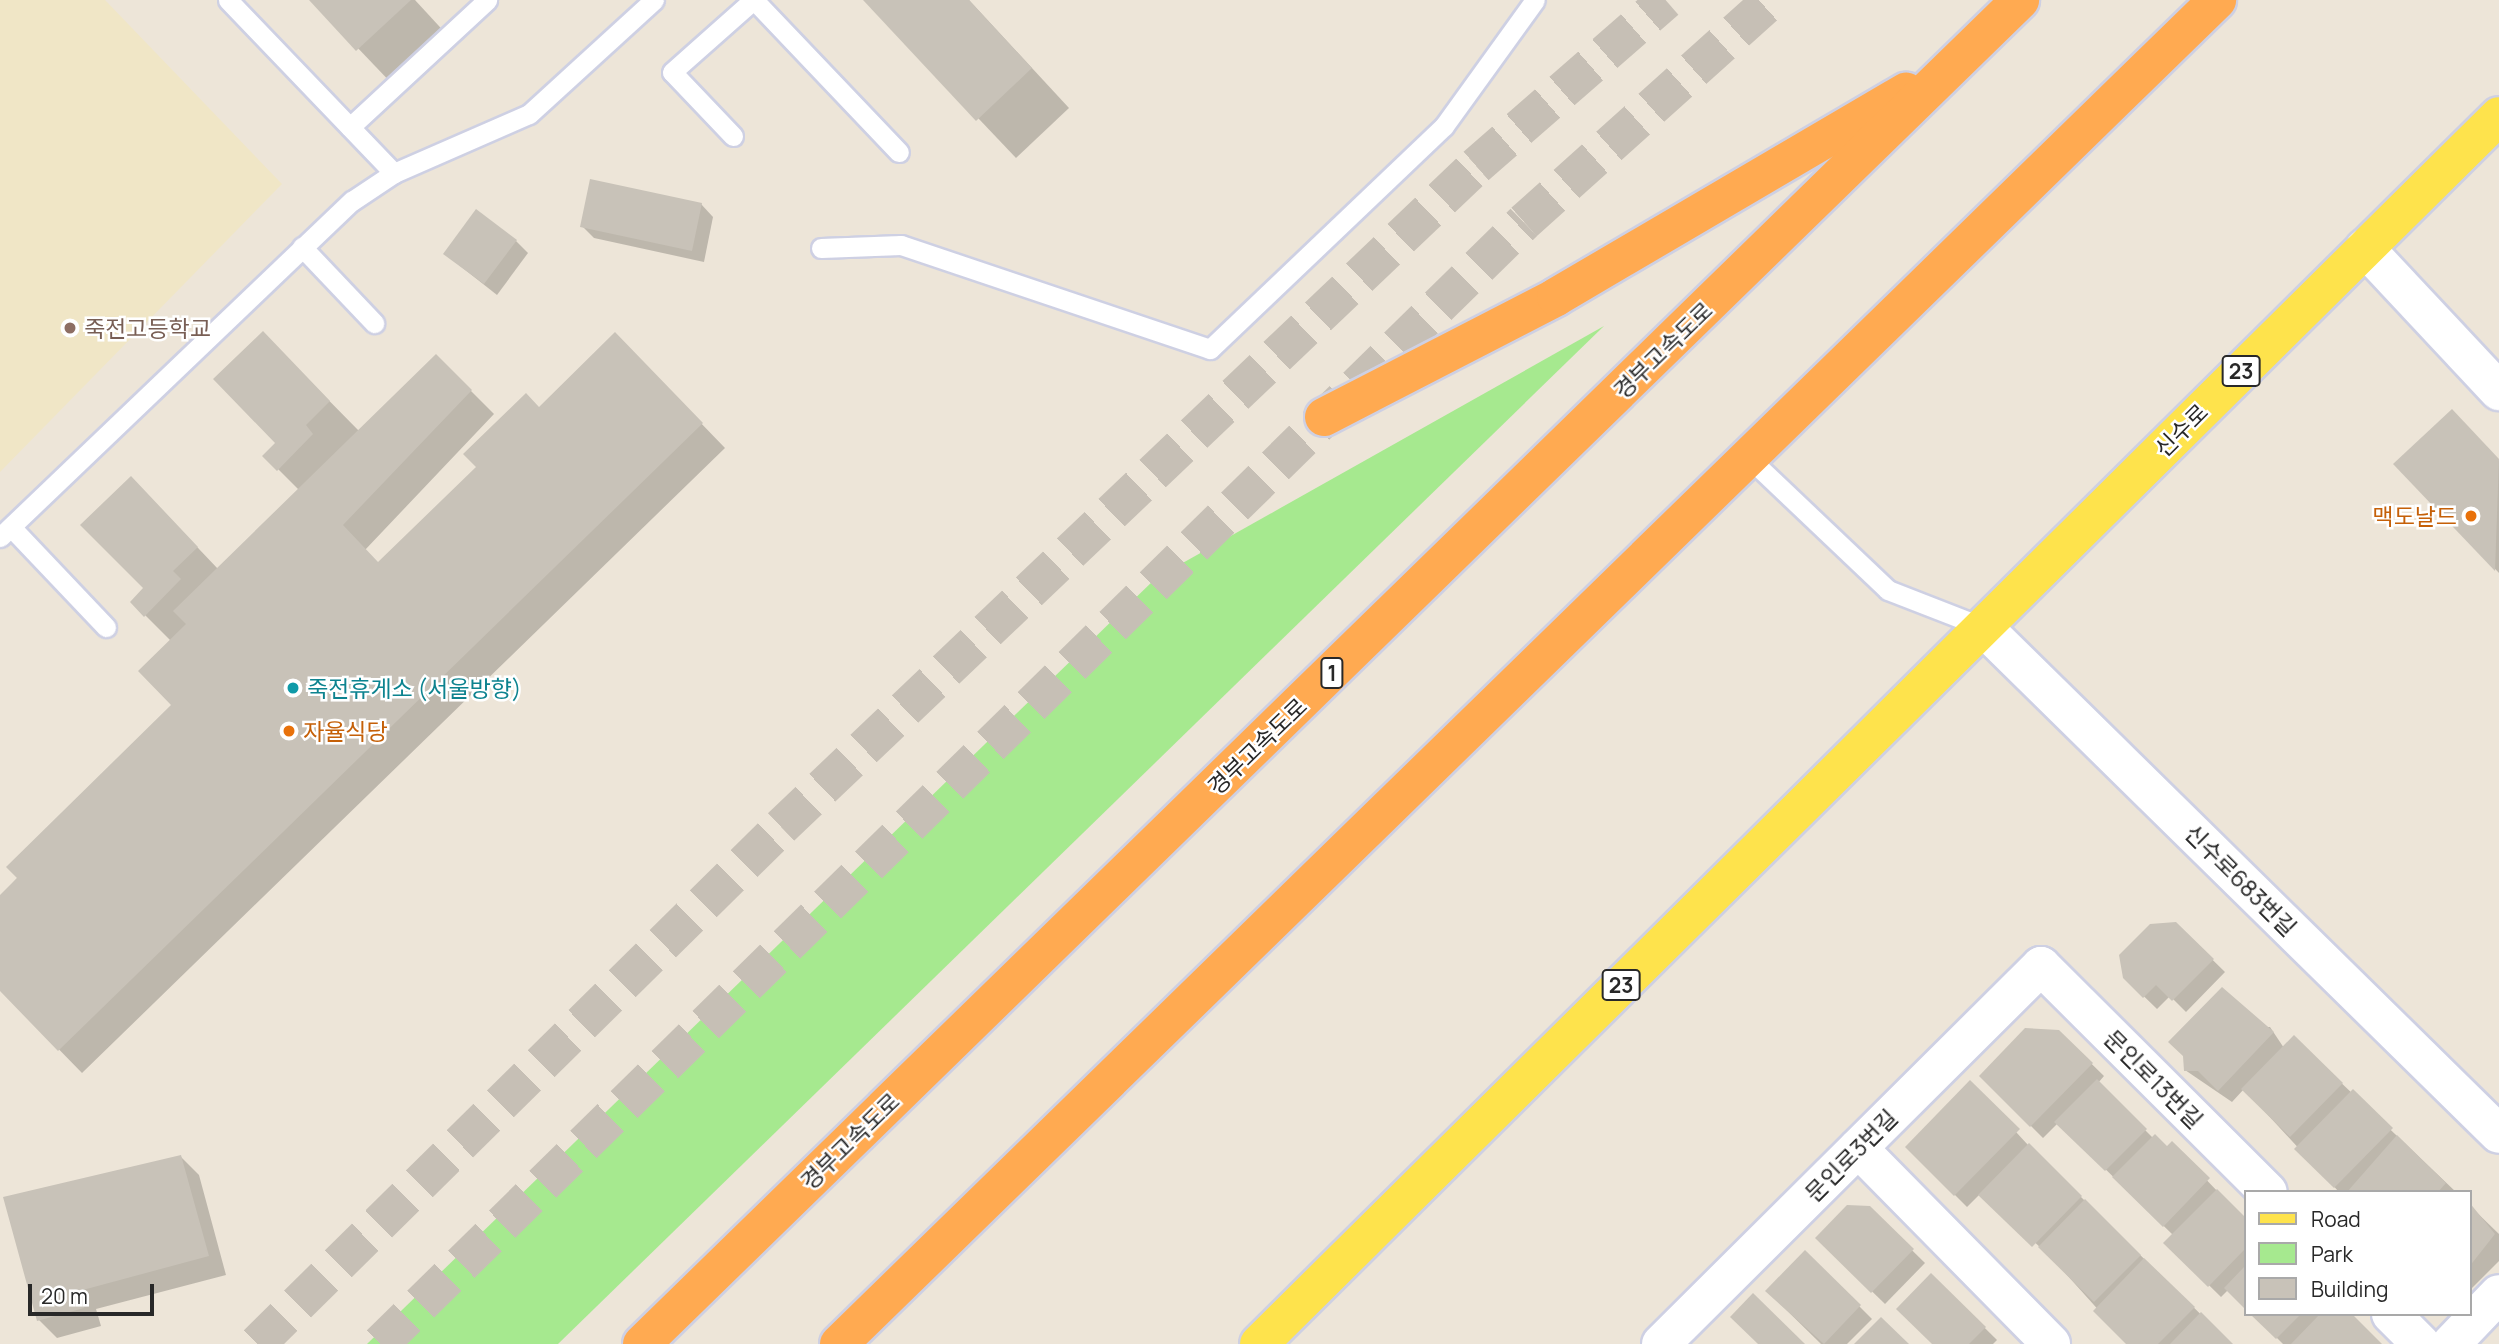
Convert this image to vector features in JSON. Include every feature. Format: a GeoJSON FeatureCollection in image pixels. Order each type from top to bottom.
{"type":"FeatureCollection","features":[{"type":"Feature","properties":{"kind":"highway","name":"경부고속도로"},"geometry":{"type":"LineString","coordinates":[[642,1344],[2020,0]]}},
{"type":"Feature","properties":{"kind":"highway"},"geometry":{"type":"LineString","coordinates":[[839,1344],[2217,0]]}},
{"type":"Feature","properties":{"kind":"highway"},"geometry":{"type":"LineString","coordinates":[[1324,417],[1556,297],[1956,63]]}},
{"type":"Feature","properties":{"kind":"main road","name":"신수로"},"geometry":{"type":"LineString","coordinates":[[1983,627],[2499,116]]}},
{"type":"Feature","properties":{"kind":"main road","name":"23"},"geometry":{"type":"LineString","coordinates":[[1259,1344],[1983,627]]}},
{"type":"Feature","properties":{"kind":"street"},"geometry":{"type":"LineString","coordinates":[[2365,248],[2499,391]]}},
{"type":"Feature","properties":{"kind":"street","name":"신수로683번길"},"geometry":{"type":"LineString","coordinates":[[1983,627],[2499,1134]]}},
{"type":"Feature","properties":{"kind":"street","name":"문인로3번길"},"geometry":{"type":"LineString","coordinates":[[1661,1344],[2040,966]]}},
{"type":"Feature","properties":{"kind":"street","name":"문인로13번길"},"geometry":{"type":"LineString","coordinates":[[2040,966],[2266,1190]]}},
{"type":"Feature","properties":{"kind":"street"},"geometry":{"type":"LineString","coordinates":[[1858,1148],[2047,1343]]}},
{"type":"Feature","properties":{"kind":"street"},"geometry":{"type":"LineString","coordinates":[[2451,1344],[2499,1294]]}},
{"type":"Feature","properties":{"kind":"street"},"geometry":{"type":"LineString","coordinates":[[2393,1316],[2421,1344]]}},
{"type":"Feature","properties":{"kind":"lane"},"geometry":{"type":"LineString","coordinates":[[229,0],[394,173]]}},
{"type":"Feature","properties":{"kind":"lane"},"geometry":{"type":"LineString","coordinates":[[350,127],[487,0]]}},
{"type":"Feature","properties":{"kind":"lane"},"geometry":{"type":"LineString","coordinates":[[733,136],[671,72],[753,0],[900,152]]}},
{"type":"Feature","properties":{"kind":"lane"},"geometry":{"type":"LineString","coordinates":[[821,248],[901,245],[1210,349],[1444,126],[1535,0]]}},
{"type":"Feature","properties":{"kind":"lane"},"geometry":{"type":"LineString","coordinates":[[106,627],[5,532],[352,201],[394,173],[529,114],[649,2]]}},
{"type":"Feature","properties":{"kind":"lane"},"geometry":{"type":"LineString","coordinates":[[302,247],[374,323]]}},
{"type":"Feature","properties":{"kind":"lane"},"geometry":{"type":"LineString","coordinates":[[1750,458],[1888,590],[1983,627]]}},
{"type":"Feature","properties":{"kind":"shaded area","name":"죽전고등학교"},"geometry":{"type":"Polygon","coordinates":[[[0,0],[105,0],[282,184],[0,472],[0,0]]]}},
{"type":"Feature","properties":{"kind":"green space"},"geometry":{"type":"Polygon","coordinates":[[[1604,326],[558,1344],[367,1344],[1156,578],[1604,326]]]}},
{"type":"Feature","properties":{"kind":"building"},"geometry":{"type":"Polygon","coordinates":[[[309,0],[411,0],[356,51],[309,0]]]}},
{"type":"Feature","properties":{"kind":"building"},"geometry":{"type":"Polygon","coordinates":[[[863,0],[969,0],[1032,68],[976,121],[863,0]]]}},
{"type":"Feature","properties":{"kind":"building"},"geometry":{"type":"Polygon","coordinates":[[[590,179],[702,203],[692,251],[580,227],[590,179]]]}},
{"type":"Feature","properties":{"kind":"building"},"geometry":{"type":"Polygon","coordinates":[[[476,209],[517,240],[484,284],[443,254],[476,209]]]}},
{"type":"Feature","properties":{"kind":"building"},"geometry":{"type":"Polygon","coordinates":[[[263,331],[330,401],[306,425],[313,434],[277,471],[262,456],[275,443],[213,379],[263,331]]]}},
{"type":"Feature","properties":{"kind":"building","name":"죽전휴게소 (서울방향)"},"geometry":{"type":"Polygon","coordinates":[[[615,332],[703,423],[58,1051],[0,991],[0,895],[17,878],[6,867],[171,705],[138,671],[186,624],[173,611],[436,354],[472,390],[343,525],[378,562],[476,467],[463,454],[526,393],[539,407],[615,332]]]}},
{"type":"Feature","properties":{"kind":"building","name":"맥도날드"},"geometry":{"type":"Polygon","coordinates":[[[2452,409],[2499,459],[2495,571],[2393,464],[2452,409]]]}},
{"type":"Feature","properties":{"kind":"building"},"geometry":{"type":"Polygon","coordinates":[[[131,476],[198,547],[173,571],[181,579],[144,617],[130,602],[143,588],[80,525],[131,476]]]}},
{"type":"Feature","properties":{"kind":"building"},"geometry":{"type":"Polygon","coordinates":[[[2176,922],[2214,959],[2172,1001],[2156,985],[2143,998],[2123,978],[2119,955],[2150,924],[2176,922]]]}},
{"type":"Feature","properties":{"kind":"building"},"geometry":{"type":"Polygon","coordinates":[[[2222,987],[2274,1032],[2218,1091],[2198,1071],[2184,1071],[2183,1056],[2168,1042],[2222,987]]]}},
{"type":"Feature","properties":{"kind":"building"},"geometry":{"type":"Polygon","coordinates":[[[2025,1028],[2059,1030],[2093,1063],[2030,1127],[1979,1076],[2025,1028]]]}},
{"type":"Feature","properties":{"kind":"building"},"geometry":{"type":"Polygon","coordinates":[[[2294,1035],[2343,1083],[2290,1137],[2241,1089],[2294,1035]]]}},
{"type":"Feature","properties":{"kind":"building"},"geometry":{"type":"Polygon","coordinates":[[[2097,1079],[2147,1129],[2105,1171],[2054,1122],[2097,1079]]]}},
{"type":"Feature","properties":{"kind":"building"},"geometry":{"type":"Polygon","coordinates":[[[1970,1080],[2020,1129],[1954,1196],[1905,1147],[1970,1080]]]}},
{"type":"Feature","properties":{"kind":"building"},"geometry":{"type":"Polygon","coordinates":[[[2353,1089],[2393,1128],[2334,1188],[2294,1149],[2353,1089]]]}},
{"type":"Feature","properties":{"kind":"building"},"geometry":{"type":"Polygon","coordinates":[[[2155,1134],[2167,1146],[2172,1141],[2210,1178],[2163,1227],[2112,1177],[2155,1134]]]}},
{"type":"Feature","properties":{"kind":"building"},"geometry":{"type":"Polygon","coordinates":[[[2397,1135],[2446,1183],[2440,1190],[2349,1190],[2397,1135]]]}},
{"type":"Feature","properties":{"kind":"building"},"geometry":{"type":"Polygon","coordinates":[[[2029,1143],[2082,1196],[2032,1247],[1978,1195],[2029,1143]]]}},
{"type":"Feature","properties":{"kind":"building"},"geometry":{"type":"Polygon","coordinates":[[[181,1155],[209,1256],[79,1291],[84,1308],[37,1321],[3,1197],[181,1155]]]}},
{"type":"Feature","properties":{"kind":"building"},"geometry":{"type":"Polygon","coordinates":[[[2217,1189],[2244,1216],[2244,1250],[2208,1287],[2163,1243],[2217,1189]]]}},
{"type":"Feature","properties":{"kind":"building"},"geometry":{"type":"Polygon","coordinates":[[[2085,1199],[2141,1255],[2094,1302],[2038,1247],[2085,1199]]]}},
{"type":"Feature","properties":{"kind":"building"},"geometry":{"type":"Polygon","coordinates":[[[2471,1204],[2495,1234],[2471,1264],[2471,1204]]]}},
{"type":"Feature","properties":{"kind":"building"},"geometry":{"type":"Polygon","coordinates":[[[1847,1205],[1870,1206],[1914,1249],[1871,1293],[1815,1238],[1847,1205]]]}},
{"type":"Feature","properties":{"kind":"building"},"geometry":{"type":"Polygon","coordinates":[[[1805,1250],[1861,1305],[1824,1344],[1765,1291],[1805,1250]]]}},
{"type":"Feature","properties":{"kind":"building"},"geometry":{"type":"Polygon","coordinates":[[[2144,1258],[2195,1307],[2158,1344],[2126,1344],[2093,1311],[2144,1258]]]}},
{"type":"Feature","properties":{"kind":"building"},"geometry":{"type":"Polygon","coordinates":[[[2244,1267],[2244,1308],[2224,1288],[2244,1267]]]}},
{"type":"Feature","properties":{"kind":"building"},"geometry":{"type":"Polygon","coordinates":[[[1931,1273],[1986,1327],[1969,1344],[1932,1344],[1896,1309],[1931,1273]]]}},
{"type":"Feature","properties":{"kind":"building"},"geometry":{"type":"Polygon","coordinates":[[[1753,1293],[1805,1344],[1758,1344],[1730,1317],[1753,1293]]]}},
{"type":"Feature","properties":{"kind":"building"},"geometry":{"type":"Polygon","coordinates":[[[2201,1312],[2233,1344],[2170,1344],[2201,1312]]]}},
{"type":"Feature","properties":{"kind":"building"},"geometry":{"type":"Polygon","coordinates":[[[2252,1316],[2299,1316],[2276,1339],[2252,1316]]]}},
{"type":"Feature","properties":{"kind":"building"},"geometry":{"type":"Polygon","coordinates":[[[2318,1316],[2354,1316],[2382,1344],[2291,1344],[2318,1316]]]}},
{"type":"Feature","properties":{"kind":"building"},"geometry":{"type":"Polygon","coordinates":[[[1881,1317],[1909,1344],[1854,1344],[1881,1317]]]}},
{"type":"Feature","properties":{"kind":"tunnel"},"geometry":{"type":"LineString","coordinates":[[257,1344],[781,827],[1476,166],[1666,0]]}},
{"type":"Feature","properties":{"kind":"tunnel"},"geometry":{"type":"LineString","coordinates":[[380,1344],[1524,222],[1771,0]]}},
{"type":"Feature","properties":{"kind":"place","name":"죽전고등학교"},"geometry":{"type":"Point","coordinates":[70,328]}},
{"type":"Feature","properties":{"kind":"place","name":"맥도날드"},"geometry":{"type":"Point","coordinates":[2471,516]}},
{"type":"Feature","properties":{"kind":"place","name":"죽전휴게소 (서울방향)"},"geometry":{"type":"Point","coordinates":[293,688]}},
{"type":"Feature","properties":{"kind":"place","name":"자율식당"},"geometry":{"type":"Point","coordinates":[289,731]}}]}
